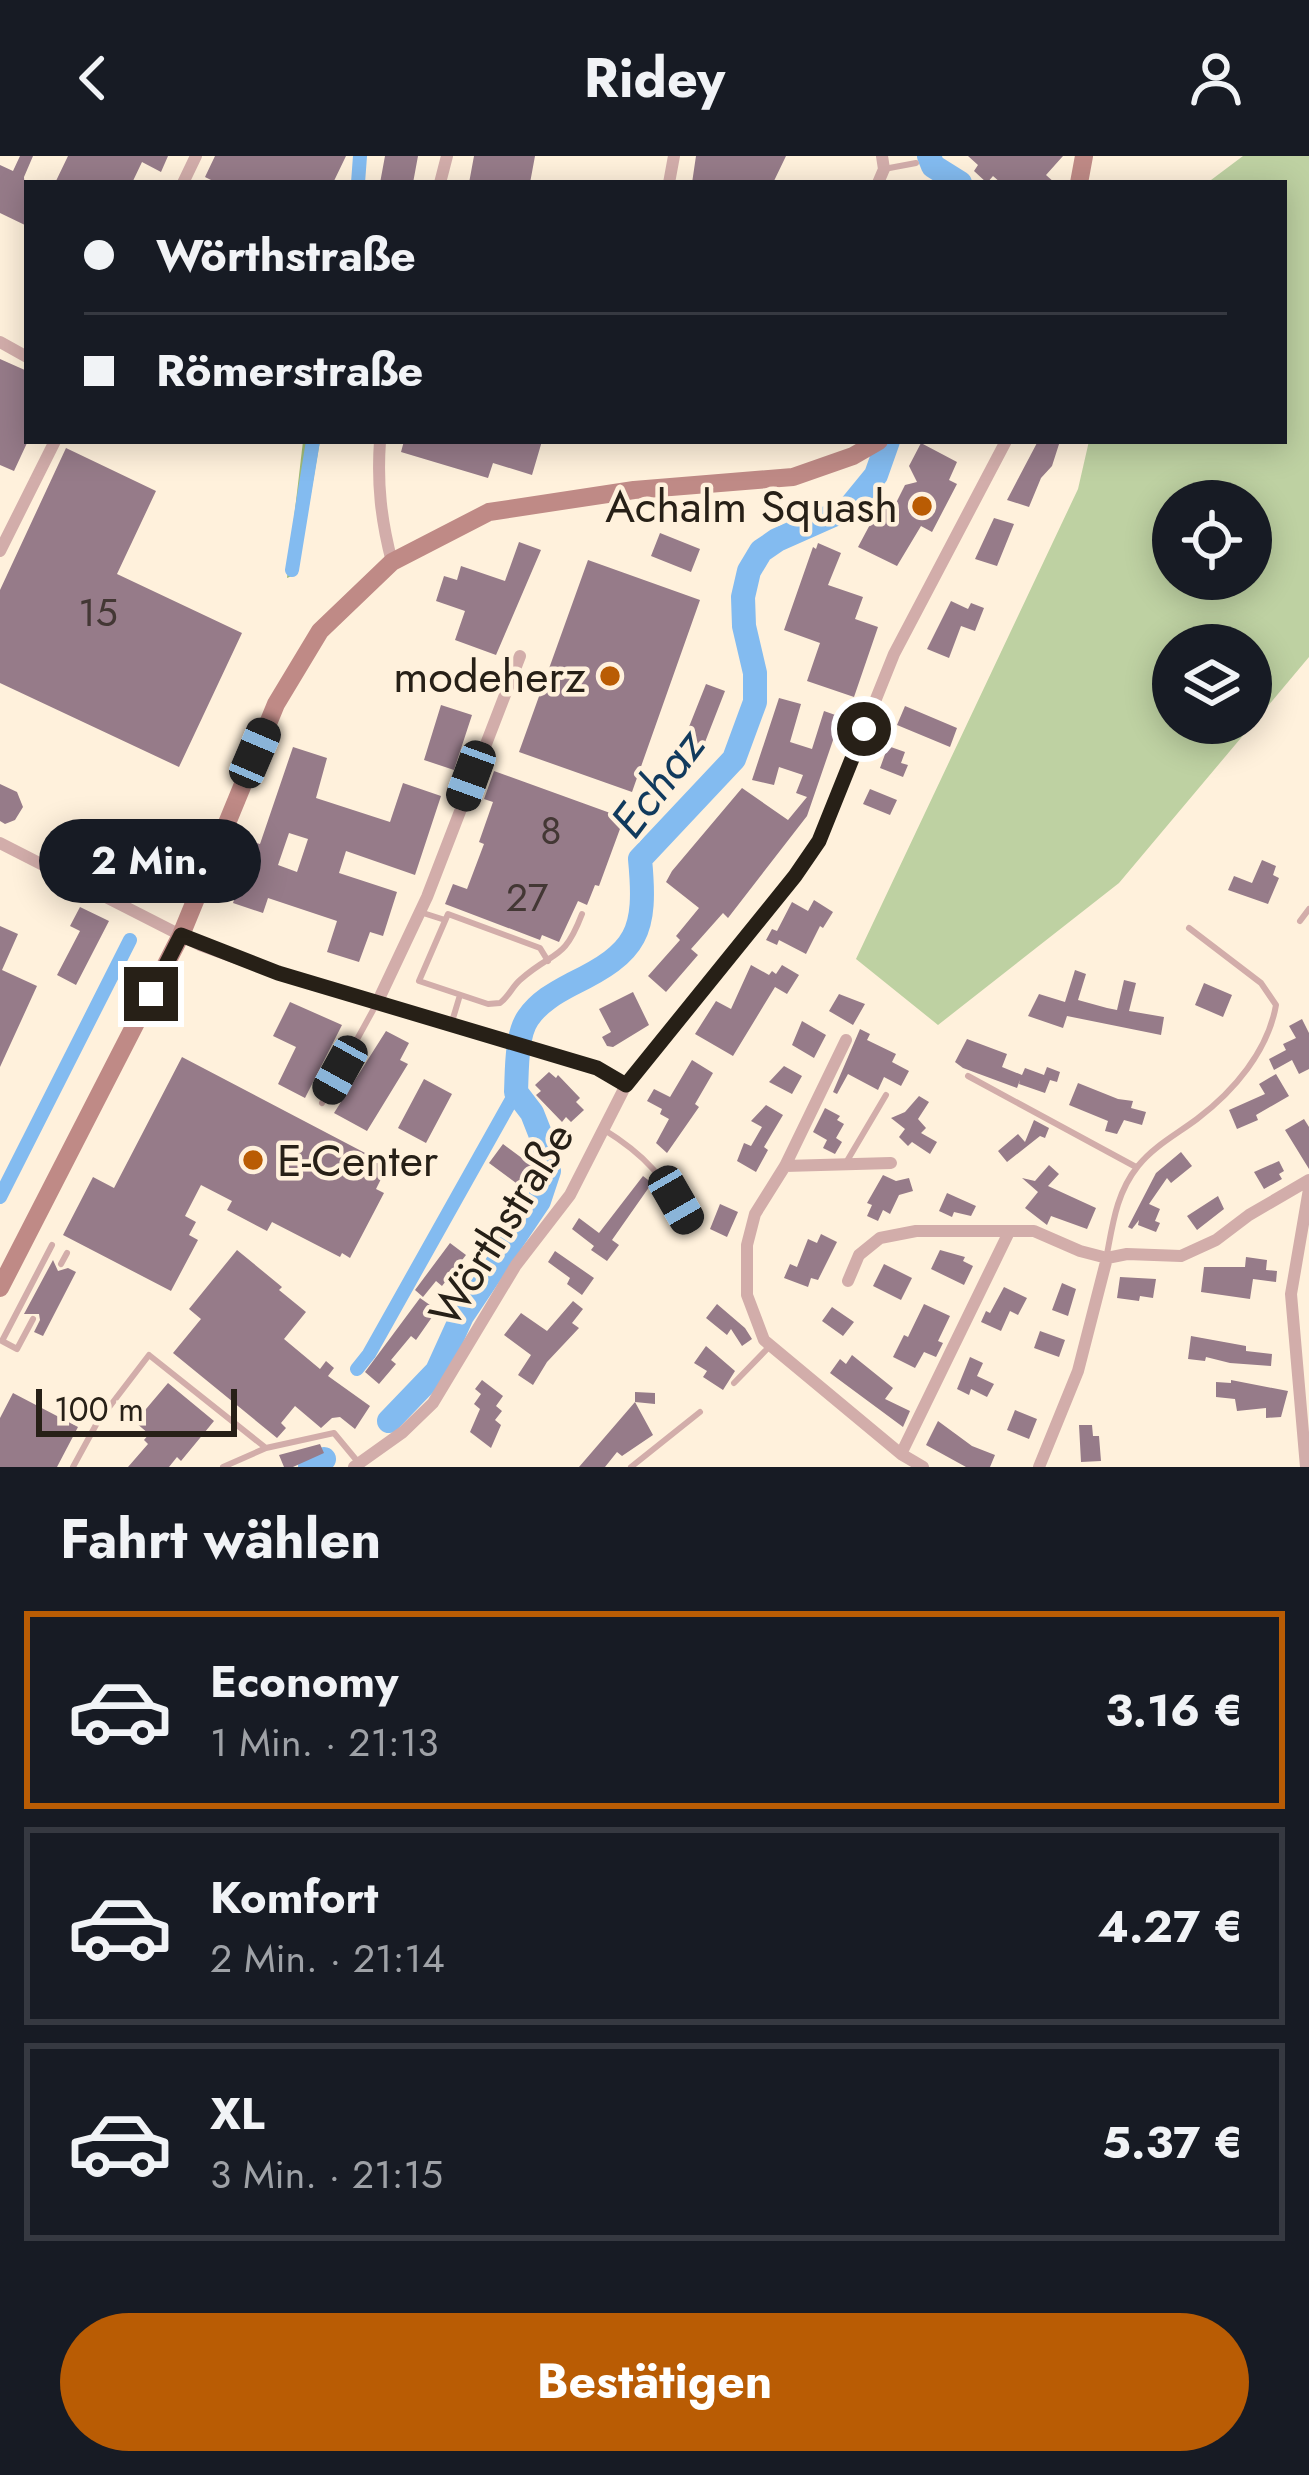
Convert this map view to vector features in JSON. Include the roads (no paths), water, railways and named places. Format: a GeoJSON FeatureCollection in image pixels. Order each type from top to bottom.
{"type":"FeatureCollection","features":[{"type":"Feature","properties":{"kind":"main road"},"geometry":{"type":"LineString","coordinates":[[0,1288],[181,935],[276,704],[320,631],[392,562],[489,512],[634,490],[793,478],[875,444]]}},
{"type":"Feature","properties":{"kind":"street"},"geometry":{"type":"LineString","coordinates":[[0,551],[54,444]]}},
{"type":"Feature","properties":{"kind":"street"},"geometry":{"type":"LineString","coordinates":[[380,444],[377,482],[392,562]]}},
{"type":"Feature","properties":{"kind":"street","name":"Wörthstraße"},"geometry":{"type":"LineString","coordinates":[[357,1464],[434,1403],[516,1265],[570,1195],[626,1085],[819,841],[894,655],[1004,444]]}},
{"type":"Feature","properties":{"kind":"street"},"geometry":{"type":"LineString","coordinates":[[377,1003],[420,912],[520,656]]}},
{"type":"Feature","properties":{"kind":"street"},"geometry":{"type":"LineString","coordinates":[[0,843],[181,935],[278,973],[597,1068],[626,1085]]}},
{"type":"Feature","properties":{"kind":"street"},"geometry":{"type":"LineString","coordinates":[[846,1040],[785,1166],[755,1214],[747,1245],[747,1295],[751,1313],[770,1346],[923,1467]]}},
{"type":"Feature","properties":{"kind":"street"},"geometry":{"type":"LineString","coordinates":[[785,1166],[891,1162]]}},
{"type":"Feature","properties":{"kind":"street"},"geometry":{"type":"LineString","coordinates":[[848,1281],[859,1255],[880,1238],[916,1231],[1034,1232],[1107,1258],[1127,1253],[1181,1256],[1309,1184]]}},
{"type":"Feature","properties":{"kind":"street"},"geometry":{"type":"LineString","coordinates":[[1306,1467],[1291,1294],[1309,1184]]}},
{"type":"Feature","properties":{"kind":"street"},"geometry":{"type":"LineString","coordinates":[[901,1454],[1009,1232]]}},
{"type":"Feature","properties":{"kind":"street"},"geometry":{"type":"LineString","coordinates":[[1039,1467],[1078,1371],[1107,1258]]}},
{"type":"Feature","properties":{"kind":"lane"},"geometry":{"type":"LineString","coordinates":[[883,162],[916,163]]}},
{"type":"Feature","properties":{"kind":"lane"},"geometry":{"type":"LineString","coordinates":[[1300,920],[1309,909]]}},
{"type":"Feature","properties":{"kind":"lane"},"geometry":{"type":"LineString","coordinates":[[420,912],[445,920]]}},
{"type":"Feature","properties":{"kind":"lane"},"geometry":{"type":"LineString","coordinates":[[548,961],[539,948],[448,914],[419,981],[488,1004],[500,1003],[520,980],[548,961],[570,946],[582,914]]}},
{"type":"Feature","properties":{"kind":"lane"},"geometry":{"type":"LineString","coordinates":[[1107,1258],[1116,1202],[1136,1167],[1230,1088],[1258,1056],[1272,1030],[1276,1005],[1261,982],[1189,928]]}},
{"type":"Feature","properties":{"kind":"lane"},"geometry":{"type":"LineString","coordinates":[[451,1025],[460,995]]}},
{"type":"Feature","properties":{"kind":"lane"},"geometry":{"type":"LineString","coordinates":[[322,1103],[377,1003]]}},
{"type":"Feature","properties":{"kind":"lane"},"geometry":{"type":"LineString","coordinates":[[968,1076],[1136,1167]]}},
{"type":"Feature","properties":{"kind":"lane"},"geometry":{"type":"LineString","coordinates":[[845,1164],[886,1095]]}},
{"type":"Feature","properties":{"kind":"lane"},"geometry":{"type":"LineString","coordinates":[[603,1129],[639,1151],[664,1179],[688,1221]]}},
{"type":"Feature","properties":{"kind":"lane"},"geometry":{"type":"LineString","coordinates":[[33,1319],[17,1349],[2,1341],[52,1245]]}},
{"type":"Feature","properties":{"kind":"lane"},"geometry":{"type":"LineString","coordinates":[[61,1264],[67,1253]]}},
{"type":"Feature","properties":{"kind":"lane"},"geometry":{"type":"LineString","coordinates":[[734,1384],[770,1346]]}},
{"type":"Feature","properties":{"kind":"lane"},"geometry":{"type":"LineString","coordinates":[[73,1467],[97,1423],[149,1355],[266,1448]]}},
{"type":"Feature","properties":{"kind":"lane"},"geometry":{"type":"LineString","coordinates":[[631,1467],[700,1412]]}},
{"type":"Feature","properties":{"kind":"lane"},"geometry":{"type":"LineString","coordinates":[[223,1467],[266,1448],[334,1433],[357,1464]]}},
{"type":"Feature","properties":{"kind":"waterway"},"geometry":{"type":"LineString","coordinates":[[358,180],[360,156]]}},
{"type":"Feature","properties":{"kind":"waterway","name":"Echaz"},"geometry":{"type":"LineString","coordinates":[[929,156],[933,166],[955,180]]}},
{"type":"Feature","properties":{"kind":"waterway"},"geometry":{"type":"LineString","coordinates":[[292,570],[313,444]]}},
{"type":"Feature","properties":{"kind":"waterway","name":"Echaz"},"geometry":{"type":"LineString","coordinates":[[389,1421],[437,1371],[462,1316],[539,1201],[549,1171],[545,1146],[532,1113],[516,1092],[524,1025],[548,998],[624,950],[642,905],[640,859],[734,759],[755,702],[755,673],[744,626],[743,597],[749,571],[761,551],[777,540],[849,508],[876,475],[887,444]]}},
{"type":"Feature","properties":{"kind":"waterway"},"geometry":{"type":"LineString","coordinates":[[0,1197],[130,940]]}},
{"type":"Feature","properties":{"kind":"waterway"},"geometry":{"type":"LineString","coordinates":[[357,1369],[516,1092]]}},
{"type":"Feature","properties":{"kind":"waterway","name":"Echaz"},"geometry":{"type":"LineString","coordinates":[[310,1467],[324,1459]]}},
{"type":"Feature","properties":{"kind":"place","name":"Achalm Squash"},"geometry":{"type":"Point","coordinates":[922,506]}},
{"type":"Feature","properties":{"kind":"place","name":"modeherz"},"geometry":{"type":"Point","coordinates":[610,676]}},
{"type":"Feature","properties":{"kind":"place","name":"E-Center"},"geometry":{"type":"Point","coordinates":[253,1160]}}]}
